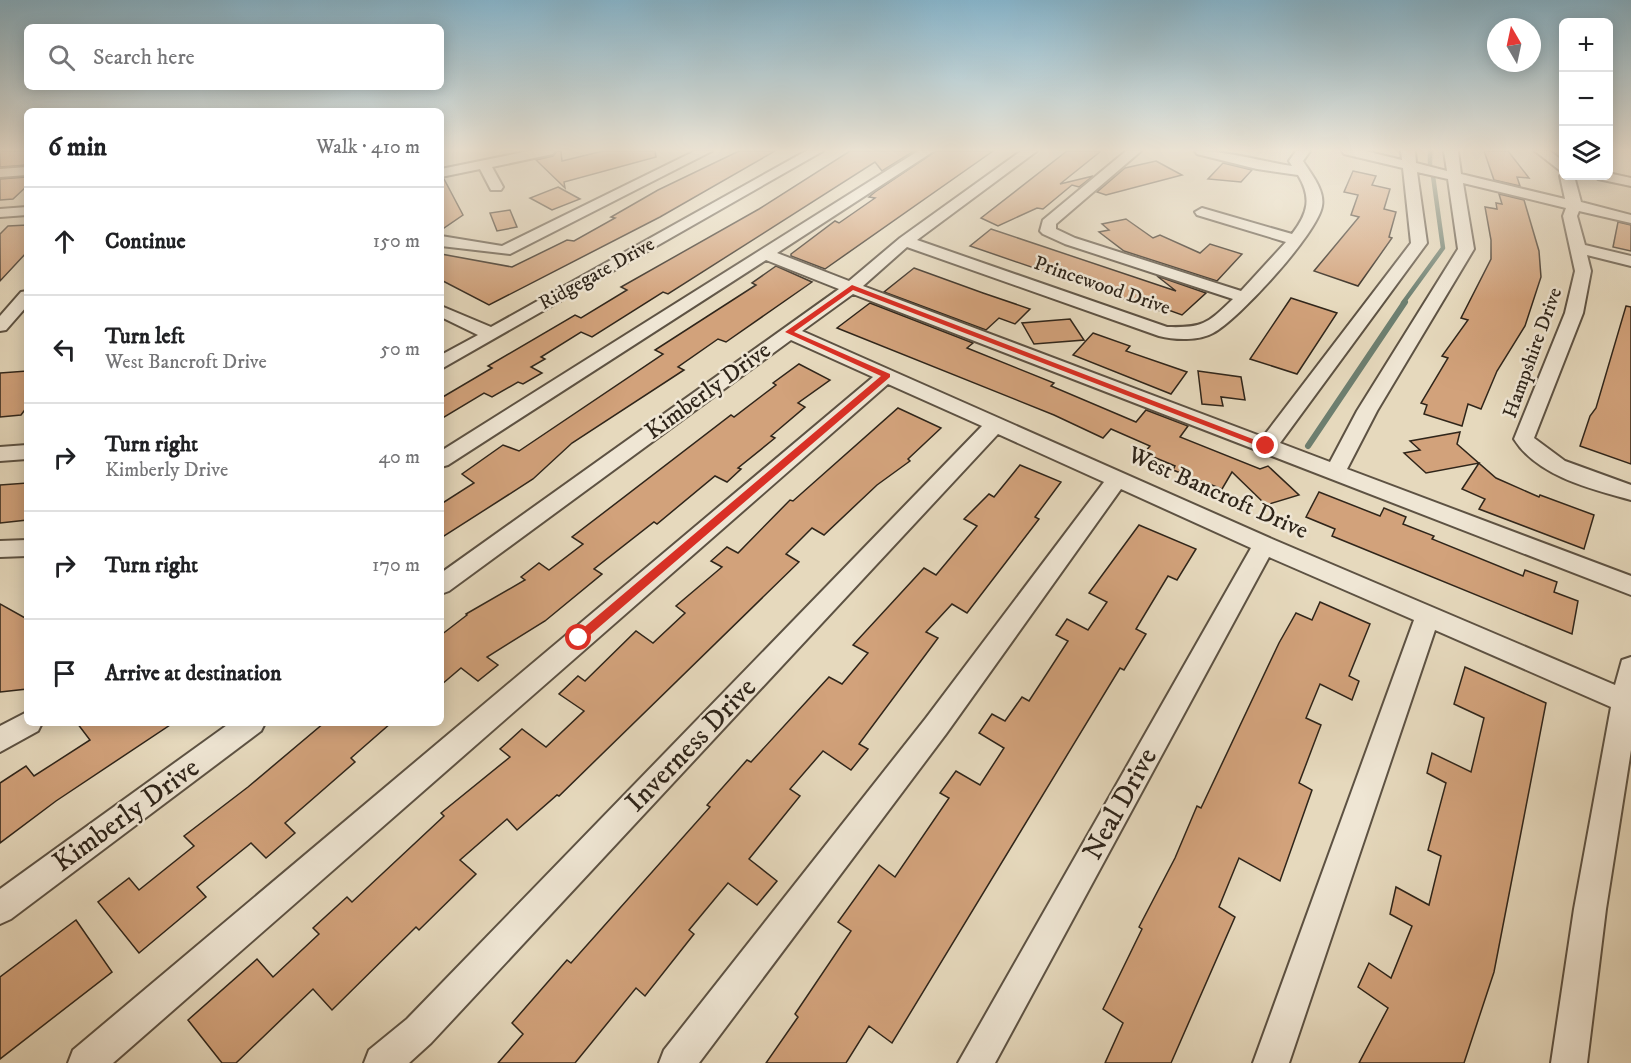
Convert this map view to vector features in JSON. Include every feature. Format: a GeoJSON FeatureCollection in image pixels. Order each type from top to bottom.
{"type":"FeatureCollection","features":[{"type":"Feature","properties":{"kind":"street"},"geometry":{"type":"LineString","coordinates":[[13,212],[24,201]]}},
{"type":"Feature","properties":{"kind":"street"},"geometry":{"type":"LineString","coordinates":[[444,242],[500,251],[509,249],[606,201]]}},
{"type":"Feature","properties":{"kind":"street","name":"Ridgegate Drive"},"geometry":{"type":"LineString","coordinates":[[444,361],[728,201]]}},
{"type":"Feature","properties":{"kind":"street"},"geometry":{"type":"LineString","coordinates":[[444,458],[848,201]]}},
{"type":"Feature","properties":{"kind":"street","name":"Kimberly Drive"},"geometry":{"type":"LineString","coordinates":[[444,583],[852,287],[905,241],[961,201]]}},
{"type":"Feature","properties":{"kind":"street"},"geometry":{"type":"LineString","coordinates":[[1075,201],[1048,223],[1048,231],[1070,242],[1243,297]]}},
{"type":"Feature","properties":{"kind":"street","name":"Princewood Drive"},"geometry":{"type":"LineString","coordinates":[[905,241],[1165,332],[1204,331],[1223,320],[1296,240],[1316,209],[1316,201]]}},
{"type":"Feature","properties":{"kind":"street"},"geometry":{"type":"LineString","coordinates":[[1266,446],[1419,243],[1414,201]]}},
{"type":"Feature","properties":{"kind":"street"},"geometry":{"type":"LineString","coordinates":[[1335,472],[1367,411],[1466,249],[1458,201]]}},
{"type":"Feature","properties":{"kind":"street"},"geometry":{"type":"LineString","coordinates":[[1556,201],[1631,219]]}},
{"type":"Feature","properties":{"kind":"street","name":"Hampshire Drive"},"geometry":{"type":"LineString","coordinates":[[1573,201],[1574,205],[1570,216],[1583,271],[1574,313],[1524,439],[1530,448],[1546,461],[1631,493]]}},
{"type":"Feature","properties":{"kind":"street"},"geometry":{"type":"LineString","coordinates":[[1202,212],[1296,240]]}},
{"type":"Feature","properties":{"kind":"street"},"geometry":{"type":"LineString","coordinates":[[1579,248],[1631,261]]}},
{"type":"Feature","properties":{"kind":"street"},"geometry":{"type":"LineString","coordinates":[[764,254],[1631,586]]}},
{"type":"Feature","properties":{"kind":"street"},"geometry":{"type":"LineString","coordinates":[[0,326],[24,299]]}},
{"type":"Feature","properties":{"kind":"street"},"geometry":{"type":"LineString","coordinates":[[444,312],[491,334]]}},
{"type":"Feature","properties":{"kind":"street","name":"West Bancroft Drive"},"geometry":{"type":"LineString","coordinates":[[789,332],[997,423],[1264,545],[1628,703]]}},
{"type":"Feature","properties":{"kind":"street"},"geometry":{"type":"LineString","coordinates":[[86,1063],[500,705],[887,375]]}},
{"type":"Feature","properties":{"kind":"street","name":"Inverness Drive"},"geometry":{"type":"LineString","coordinates":[[382,1063],[427,1022],[997,423]]}},
{"type":"Feature","properties":{"kind":"street"},"geometry":{"type":"LineString","coordinates":[[0,454],[24,452]]}},
{"type":"Feature","properties":{"kind":"street"},"geometry":{"type":"LineString","coordinates":[[677,1063],[936,726],[1118,478]]}},
{"type":"Feature","properties":{"kind":"street","name":"Neal Drive"},"geometry":{"type":"LineString","coordinates":[[976,1063],[1264,545]]}},
{"type":"Feature","properties":{"kind":"street"},"geometry":{"type":"LineString","coordinates":[[0,549],[24,549]]}},
{"type":"Feature","properties":{"kind":"street"},"geometry":{"type":"LineString","coordinates":[[1271,1063],[1428,615]]}},
{"type":"Feature","properties":{"kind":"street"},"geometry":{"type":"LineString","coordinates":[[1569,1063],[1590,909],[1628,703],[1631,668]]}},
{"type":"Feature","properties":{"kind":"street"},"geometry":{"type":"LineString","coordinates":[[0,741],[24,726]]}},
{"type":"Feature","properties":{"kind":"street","name":"Kimberly Drive"},"geometry":{"type":"LineString","coordinates":[[0,908],[247,726]]}},
{"type":"Feature","properties":{"kind":"building"},"geometry":{"type":"Polygon","coordinates":[[[444,201],[455,201],[463,215],[444,228],[444,201]]]}},
{"type":"Feature","properties":{"kind":"building"},"geometry":{"type":"Polygon","coordinates":[[[535,201],[576,201],[552,210],[535,201]]]}},
{"type":"Feature","properties":{"kind":"building"},"geometry":{"type":"Polygon","coordinates":[[[640,201],[689,201],[489,305],[444,282],[444,255],[512,267],[567,240],[574,241],[615,218],[611,217],[640,201]]]}},
{"type":"Feature","properties":{"kind":"building"},"geometry":{"type":"Polygon","coordinates":[[[772,201],[814,201],[668,294],[663,292],[592,337],[581,332],[541,357],[545,359],[531,367],[542,373],[523,384],[518,382],[492,397],[484,393],[444,417],[444,396],[492,368],[488,366],[575,315],[581,318],[627,290],[621,287],[772,201]]]}},
{"type":"Feature","properties":{"kind":"building"},"geometry":{"type":"Polygon","coordinates":[[[871,201],[922,201],[825,269],[791,256],[835,221],[839,223],[871,201]]]}},
{"type":"Feature","properties":{"kind":"building"},"geometry":{"type":"Polygon","coordinates":[[[1003,201],[1053,201],[1043,209],[1037,208],[998,226],[981,218],[1003,201]]]}},
{"type":"Feature","properties":{"kind":"building"},"geometry":{"type":"Polygon","coordinates":[[[1356,201],[1387,201],[1384,209],[1396,212],[1389,237],[1392,238],[1358,286],[1314,271],[1359,217],[1351,215],[1356,201]]]}},
{"type":"Feature","properties":{"kind":"building"},"geometry":{"type":"Polygon","coordinates":[[[1501,201],[1524,201],[1539,251],[1541,277],[1525,326],[1497,371],[1481,409],[1468,404],[1462,426],[1424,414],[1427,405],[1421,403],[1448,358],[1442,356],[1468,320],[1461,318],[1491,259],[1491,240],[1485,207],[1497,209],[1496,203],[1502,204],[1501,201]]]}},
{"type":"Feature","properties":{"kind":"building"},"geometry":{"type":"Polygon","coordinates":[[[510,210],[517,227],[497,231],[490,213],[510,210]]]}},
{"type":"Feature","properties":{"kind":"building"},"geometry":{"type":"Polygon","coordinates":[[[1126,219],[1153,238],[1160,235],[1200,253],[1210,244],[1242,254],[1217,281],[1124,251],[1099,232],[1109,230],[1102,224],[1126,219]]]}},
{"type":"Feature","properties":{"kind":"building"},"geometry":{"type":"Polygon","coordinates":[[[1618,222],[1631,225],[1631,251],[1613,247],[1618,222]]]}},
{"type":"Feature","properties":{"kind":"building"},"geometry":{"type":"Polygon","coordinates":[[[24,225],[24,255],[0,281],[0,234],[8,226],[24,225]]]}},
{"type":"Feature","properties":{"kind":"building"},"geometry":{"type":"Polygon","coordinates":[[[991,229],[1176,291],[1157,276],[1206,293],[1182,315],[1163,308],[1160,311],[970,246],[991,229]]]}},
{"type":"Feature","properties":{"kind":"building"},"geometry":{"type":"Polygon","coordinates":[[[776,266],[812,282],[726,342],[718,339],[678,367],[684,370],[572,443],[533,479],[444,536],[444,502],[474,483],[462,474],[503,445],[519,451],[663,354],[655,350],[756,285],[752,283],[776,266]]]}},
{"type":"Feature","properties":{"kind":"building"},"geometry":{"type":"Polygon","coordinates":[[[914,268],[1030,309],[1015,324],[999,318],[986,330],[884,292],[914,268]]]}},
{"type":"Feature","properties":{"kind":"building"},"geometry":{"type":"Polygon","coordinates":[[[1291,298],[1337,313],[1297,374],[1250,359],[1291,298]]]}},
{"type":"Feature","properties":{"kind":"building"},"geometry":{"type":"Polygon","coordinates":[[[870,303],[973,343],[967,348],[1054,383],[1051,386],[1136,422],[1146,410],[1188,426],[1180,437],[1260,469],[1268,466],[1299,495],[1266,505],[1232,472],[1222,489],[1173,470],[1175,466],[1144,453],[1150,446],[1111,429],[1103,438],[1054,415],[837,328],[870,303]]]}},
{"type":"Feature","properties":{"kind":"building"},"geometry":{"type":"Polygon","coordinates":[[[1626,306],[1631,307],[1631,464],[1580,446],[1590,416],[1596,408],[1626,306]]]}},
{"type":"Feature","properties":{"kind":"building"},"geometry":{"type":"Polygon","coordinates":[[[1070,319],[1084,340],[1034,344],[1022,323],[1070,319]]]}},
{"type":"Feature","properties":{"kind":"building"},"geometry":{"type":"Polygon","coordinates":[[[1093,333],[1130,346],[1126,351],[1187,372],[1171,394],[1073,355],[1093,333]]]}},
{"type":"Feature","properties":{"kind":"building"},"geometry":{"type":"Polygon","coordinates":[[[799,364],[830,380],[798,403],[805,407],[771,436],[775,438],[738,468],[741,469],[727,482],[715,476],[657,524],[654,522],[594,569],[602,574],[545,621],[487,657],[498,665],[478,681],[461,668],[444,682],[444,633],[466,614],[525,580],[521,577],[539,563],[549,570],[583,544],[572,537],[731,415],[734,417],[776,385],[773,383],[799,364]]]}},
{"type":"Feature","properties":{"kind":"building"},"geometry":{"type":"Polygon","coordinates":[[[24,371],[24,411],[21,415],[0,417],[0,373],[24,371]]]}},
{"type":"Feature","properties":{"kind":"building"},"geometry":{"type":"Polygon","coordinates":[[[1198,371],[1241,377],[1245,400],[1221,397],[1223,406],[1202,404],[1198,371]]]}},
{"type":"Feature","properties":{"kind":"building"},"geometry":{"type":"Polygon","coordinates":[[[898,408],[941,428],[908,459],[910,461],[877,485],[824,535],[812,528],[786,554],[799,562],[559,796],[557,795],[517,830],[507,819],[460,860],[476,874],[419,930],[416,927],[332,1010],[313,989],[236,1063],[222,1063],[188,1020],[257,959],[273,977],[319,934],[313,928],[347,897],[352,902],[444,816],[441,813],[510,757],[500,749],[522,729],[546,747],[584,711],[559,694],[578,676],[585,681],[636,631],[653,643],[685,613],[676,606],[722,567],[711,561],[727,547],[738,553],[790,500],[793,501],[898,408]]]}},
{"type":"Feature","properties":{"kind":"building"},"geometry":{"type":"Polygon","coordinates":[[[1460,432],[1457,444],[1479,463],[1426,473],[1404,453],[1420,450],[1410,441],[1460,432]]]}},
{"type":"Feature","properties":{"kind":"building"},"geometry":{"type":"Polygon","coordinates":[[[1479,463],[1496,478],[1539,497],[1540,495],[1594,515],[1584,549],[1479,509],[1485,499],[1462,489],[1479,463]]]}},
{"type":"Feature","properties":{"kind":"building"},"geometry":{"type":"Polygon","coordinates":[[[1020,465],[1061,482],[1035,517],[1039,519],[967,613],[952,604],[926,632],[938,638],[859,744],[868,749],[851,770],[823,751],[790,789],[800,796],[749,859],[777,881],[757,905],[728,883],[689,930],[694,934],[645,996],[636,988],[575,1063],[498,1063],[523,1034],[512,1023],[567,960],[571,963],[710,807],[707,805],[747,760],[751,762],[829,677],[842,684],[868,653],[853,645],[924,568],[936,575],[977,526],[964,519],[989,494],[994,497],[1020,465]]]}},
{"type":"Feature","properties":{"kind":"building"},"geometry":{"type":"Polygon","coordinates":[[[24,483],[24,520],[0,523],[0,485],[24,483]]]}},
{"type":"Feature","properties":{"kind":"building"},"geometry":{"type":"Polygon","coordinates":[[[1319,492],[1380,516],[1384,508],[1406,517],[1403,524],[1434,536],[1432,539],[1523,576],[1525,570],[1557,582],[1554,592],[1578,601],[1572,634],[1332,536],[1335,529],[1306,517],[1319,492]]]}},
{"type":"Feature","properties":{"kind":"building"},"geometry":{"type":"Polygon","coordinates":[[[1139,525],[1196,549],[1177,580],[1168,576],[1136,629],[1146,634],[1124,670],[1120,668],[892,1043],[869,1026],[846,1063],[766,1063],[798,1017],[795,1014],[851,931],[838,922],[879,865],[895,877],[949,798],[940,793],[956,771],[980,785],[1004,748],[979,733],[992,714],[1005,721],[1022,697],[1029,701],[1068,641],[1056,635],[1067,619],[1088,630],[1107,602],[1089,593],[1139,525]]]}},
{"type":"Feature","properties":{"kind":"building"},"geometry":{"type":"Polygon","coordinates":[[[1320,602],[1370,624],[1349,676],[1359,681],[1352,700],[1320,684],[1306,718],[1321,725],[1299,783],[1312,790],[1280,881],[1239,858],[1219,907],[1235,917],[1171,1063],[1105,1063],[1123,1023],[1103,1009],[1142,929],[1139,927],[1175,858],[1197,806],[1201,808],[1279,643],[1296,613],[1312,620],[1320,602]]]}},
{"type":"Feature","properties":{"kind":"building"},"geometry":{"type":"Polygon","coordinates":[[[0,604],[24,617],[24,689],[0,692],[0,604]]]}},
{"type":"Feature","properties":{"kind":"building"},"geometry":{"type":"Polygon","coordinates":[[[1465,667],[1546,703],[1494,972],[1464,1063],[1359,1063],[1388,1008],[1358,987],[1369,963],[1391,978],[1412,926],[1390,914],[1396,887],[1429,905],[1441,856],[1428,850],[1446,783],[1427,773],[1432,753],[1471,772],[1484,718],[1454,704],[1465,667]]]}},
{"type":"Feature","properties":{"kind":"building"},"geometry":{"type":"Polygon","coordinates":[[[79,726],[168,726],[56,801],[0,843],[0,783],[26,766],[34,776],[90,740],[79,726]]]}},
{"type":"Feature","properties":{"kind":"building"},"geometry":{"type":"Polygon","coordinates":[[[320,726],[388,726],[351,758],[355,762],[285,823],[295,833],[266,858],[251,843],[197,887],[206,897],[139,953],[98,902],[129,878],[139,890],[194,846],[184,836],[248,787],[320,726]]]}},
{"type":"Feature","properties":{"kind":"building"},"geometry":{"type":"Polygon","coordinates":[[[76,920],[112,972],[0,1059],[0,977],[76,920]]]}},
{"type":"Feature","properties":{"kind":"waterway"},"geometry":{"type":"LineString","coordinates":[[1403,303],[1443,248],[1436,201]]}},
{"type":"Feature","properties":{"kind":"waterway"},"geometry":{"type":"LineString","coordinates":[[1308,446],[1405,302]]}},
{"type":"Feature","properties":{"kind":"route"},"geometry":{"type":"LineString","coordinates":[[579,638],[887,375],[789,332],[852,287],[1266,446]]}}]}
